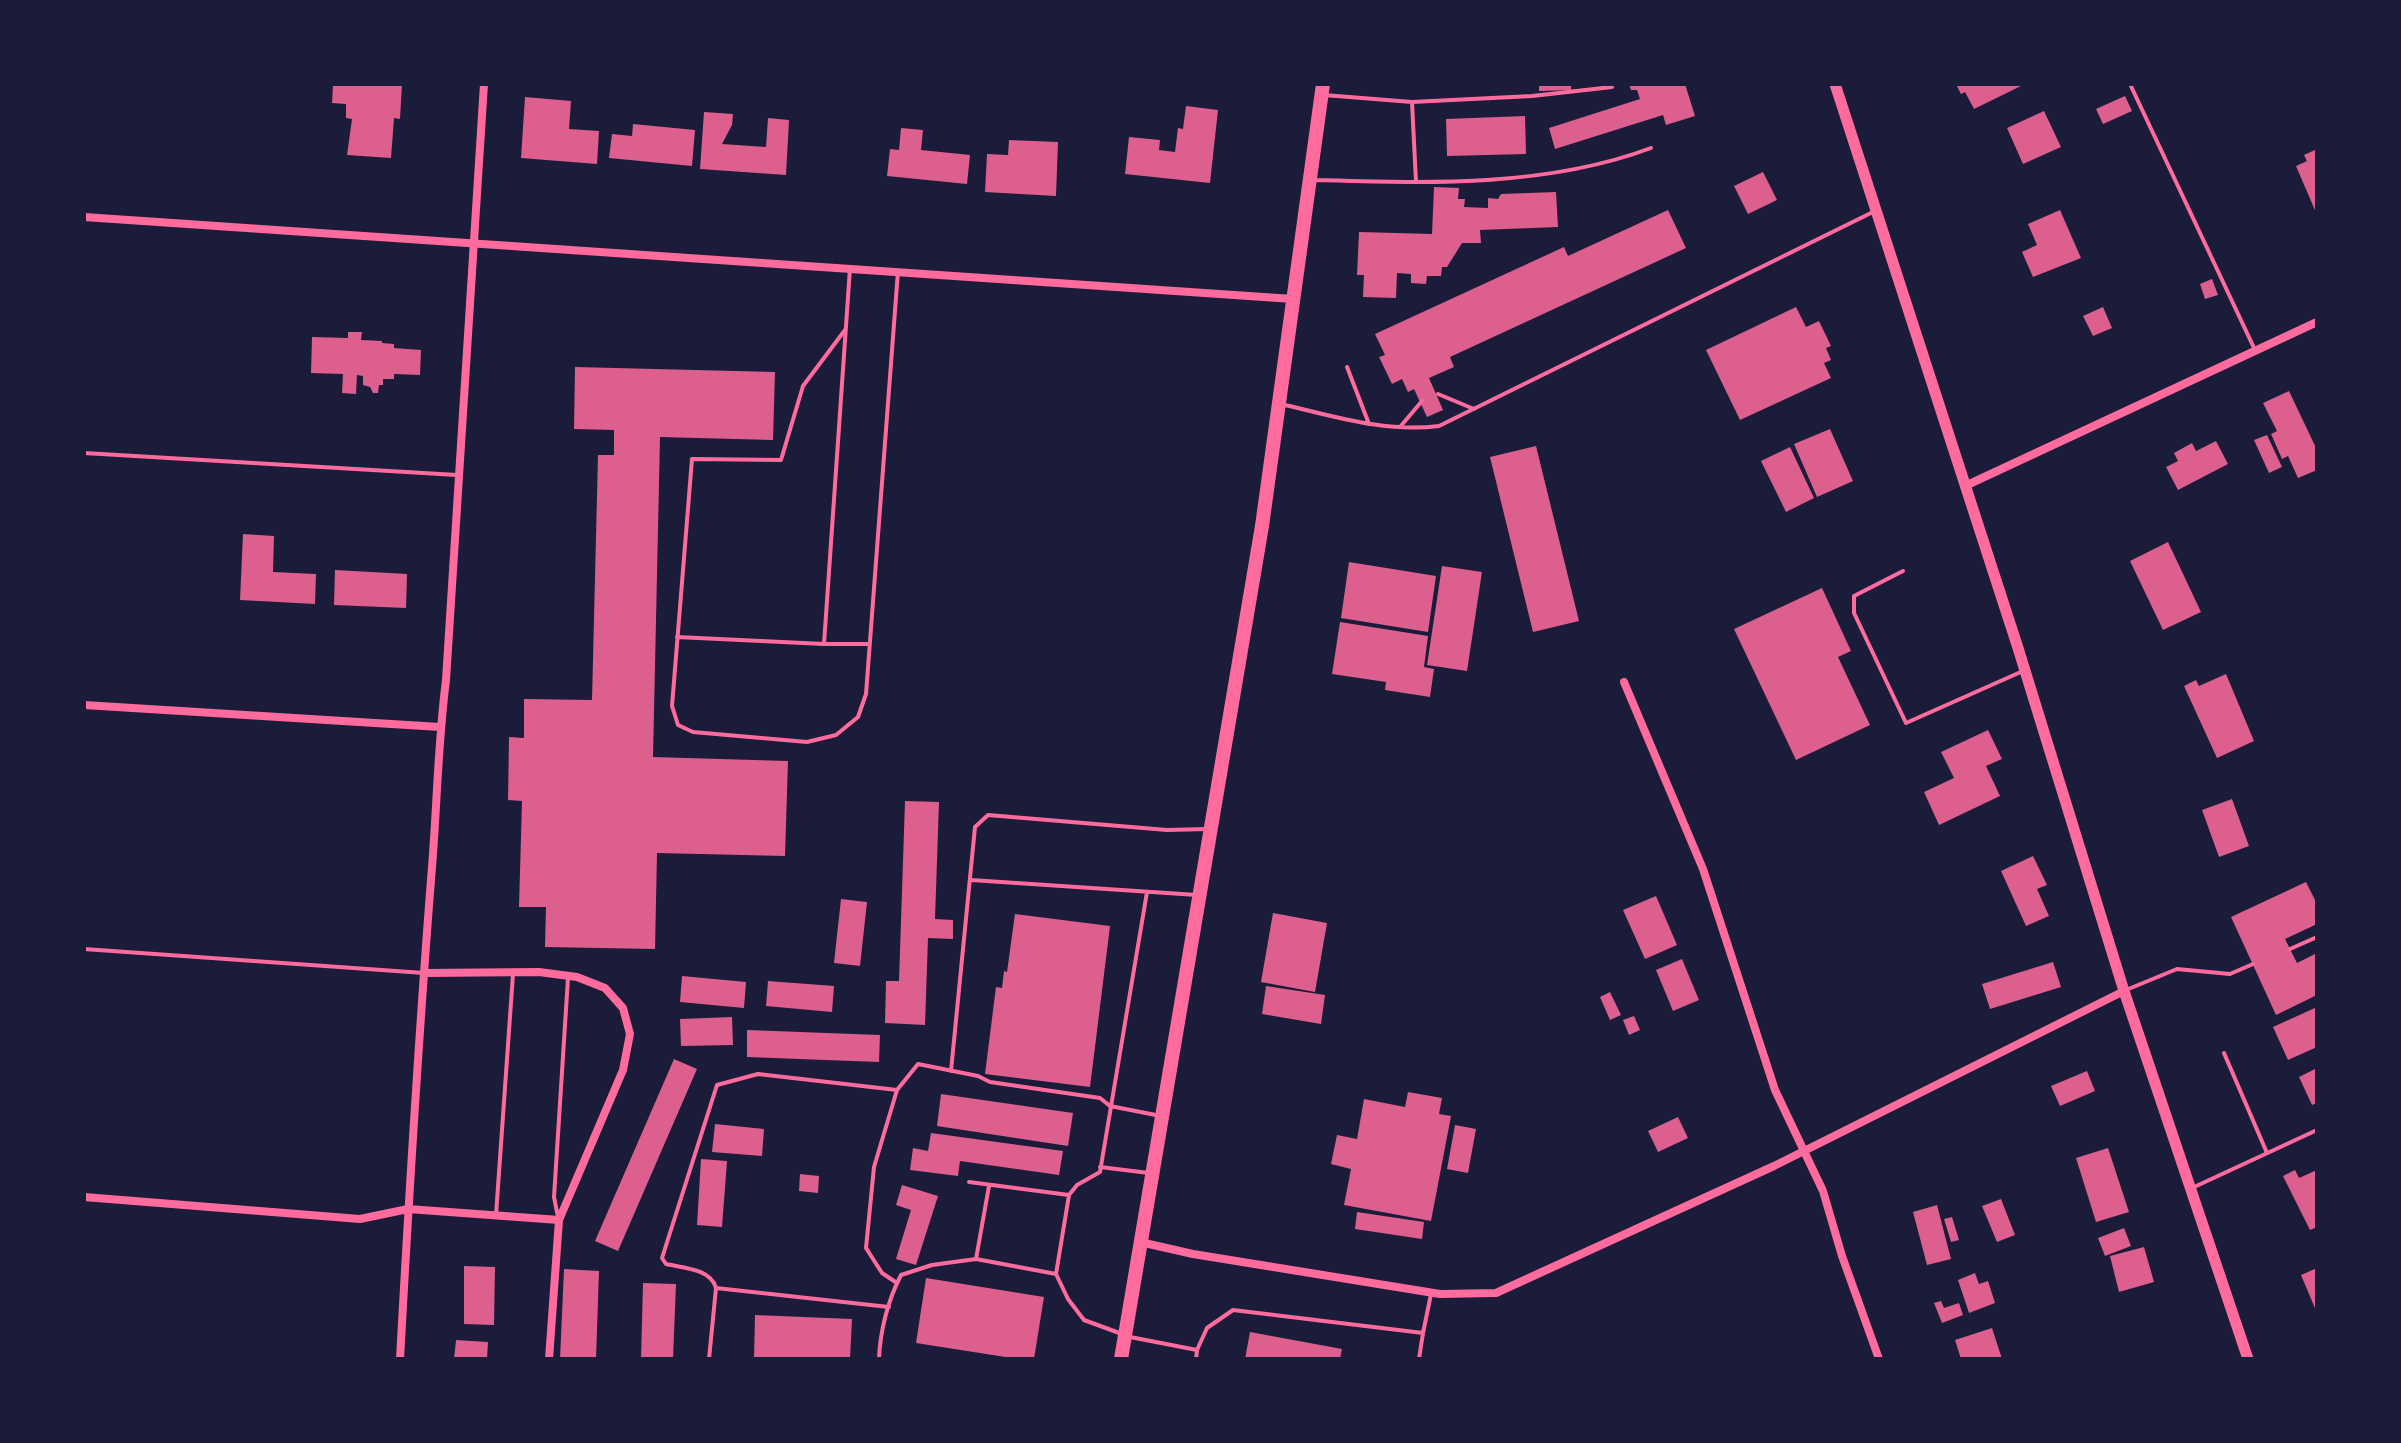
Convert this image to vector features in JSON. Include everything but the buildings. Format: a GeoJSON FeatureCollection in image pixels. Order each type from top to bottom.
{"type":"FeatureCollection","features":[{"type":"Feature","properties":{"kind":"main road"},"geometry":{"type":"LineString","coordinates":[[1121,1359],[1262,526],[1323,89]]}},
{"type":"Feature","properties":{"kind":"street"},"geometry":{"type":"LineString","coordinates":[[400,1359],[484,84]]}},
{"type":"Feature","properties":{"kind":"street"},"geometry":{"type":"LineString","coordinates":[[1835,84],[2025,670],[2124,991],[2248,1359]]}},
{"type":"Feature","properties":{"kind":"street"},"geometry":{"type":"LineString","coordinates":[[84,217],[1293,299]]}},
{"type":"Feature","properties":{"kind":"street"},"geometry":{"type":"LineString","coordinates":[[1965,486],[2317,322]]}},
{"type":"Feature","properties":{"kind":"street"},"geometry":{"type":"LineString","coordinates":[[1624,682],[1703,869],[1775,1090],[1823,1191],[1842,1256],[1879,1359]]}},
{"type":"Feature","properties":{"kind":"street"},"geometry":{"type":"LineString","coordinates":[[84,705],[440,727]]}},
{"type":"Feature","properties":{"kind":"street"},"geometry":{"type":"LineString","coordinates":[[424,973],[514,972],[568,976],[605,988],[623,1008],[630,1034],[623,1070],[559,1220],[549,1359]]}},
{"type":"Feature","properties":{"kind":"street"},"geometry":{"type":"LineString","coordinates":[[1140,1242],[1193,1254],[1431,1293],[1496,1293],[1805,1151],[2124,991]]}},
{"type":"Feature","properties":{"kind":"street"},"geometry":{"type":"LineString","coordinates":[[84,1197],[360,1219],[408,1209],[559,1220]]}},
{"type":"Feature","properties":{"kind":"lane"},"geometry":{"type":"LineString","coordinates":[[2130,84],[2255,351]]}},
{"type":"Feature","properties":{"kind":"lane"},"geometry":{"type":"LineString","coordinates":[[1323,89],[1412,102],[1532,96],[1612,87]]}},
{"type":"Feature","properties":{"kind":"lane"},"geometry":{"type":"LineString","coordinates":[[1412,102],[1416,182]]}},
{"type":"Feature","properties":{"kind":"lane"},"geometry":{"type":"LineString","coordinates":[[1310,180],[1416,182],[1537,176],[1613,162],[1651,148]]}},
{"type":"Feature","properties":{"kind":"lane"},"geometry":{"type":"LineString","coordinates":[[1278,404],[1369,424],[1418,429],[1439,426],[1876,210]]}},
{"type":"Feature","properties":{"kind":"lane"},"geometry":{"type":"LineString","coordinates":[[824,644],[850,268]]}},
{"type":"Feature","properties":{"kind":"lane"},"geometry":{"type":"LineString","coordinates":[[845,330],[803,386],[781,460],[692,459],[672,706],[678,725],[693,732],[807,742],[836,735],[858,717],[866,694],[898,271]]}},
{"type":"Feature","properties":{"kind":"lane"},"geometry":{"type":"LineString","coordinates":[[1347,367],[1369,424]]}},
{"type":"Feature","properties":{"kind":"lane"},"geometry":{"type":"LineString","coordinates":[[1438,394],[1474,409]]}},
{"type":"Feature","properties":{"kind":"lane"},"geometry":{"type":"LineString","coordinates":[[1400,427],[1422,401]]}},
{"type":"Feature","properties":{"kind":"lane"},"geometry":{"type":"LineString","coordinates":[[84,453],[460,475]]}},
{"type":"Feature","properties":{"kind":"lane"},"geometry":{"type":"LineString","coordinates":[[1903,571],[1854,596],[1854,613],[1906,723],[2025,670]]}},
{"type":"Feature","properties":{"kind":"lane"},"geometry":{"type":"LineString","coordinates":[[677,637],[869,644]]}},
{"type":"Feature","properties":{"kind":"lane"},"geometry":{"type":"LineString","coordinates":[[951,1071],[975,827],[988,815],[1167,830],[1211,829]]}},
{"type":"Feature","properties":{"kind":"lane"},"geometry":{"type":"LineString","coordinates":[[971,880],[1199,896]]}},
{"type":"Feature","properties":{"kind":"lane"},"geometry":{"type":"LineString","coordinates":[[1147,892],[1100,1172],[1077,1185],[1069,1195],[1056,1274],[1068,1299],[1084,1320],[1126,1336],[1197,1350]]}},
{"type":"Feature","properties":{"kind":"lane"},"geometry":{"type":"LineString","coordinates":[[2290,949],[2317,937]]}},
{"type":"Feature","properties":{"kind":"lane"},"geometry":{"type":"LineString","coordinates":[[84,949],[424,973]]}},
{"type":"Feature","properties":{"kind":"lane"},"geometry":{"type":"LineString","coordinates":[[2124,991],[2177,969],[2230,974],[2253,964]]}},
{"type":"Feature","properties":{"kind":"lane"},"geometry":{"type":"LineString","coordinates":[[496,1215],[514,972]]}},
{"type":"Feature","properties":{"kind":"lane"},"geometry":{"type":"LineString","coordinates":[[559,1220],[554,1197],[568,976]]}},
{"type":"Feature","properties":{"kind":"lane"},"geometry":{"type":"LineString","coordinates":[[2224,1053],[2267,1153]]}},
{"type":"Feature","properties":{"kind":"lane"},"geometry":{"type":"LineString","coordinates":[[897,1283],[882,1273],[866,1248],[874,1167],[897,1090],[918,1064],[978,1076],[990,1082],[1100,1098],[1110,1106],[1162,1116]]}},
{"type":"Feature","properties":{"kind":"lane"},"geometry":{"type":"LineString","coordinates":[[709,1359],[716,1288],[714,1280],[708,1274],[666,1264],[662,1258],[717,1085],[758,1074],[897,1090]]}},
{"type":"Feature","properties":{"kind":"lane"},"geometry":{"type":"LineString","coordinates":[[2192,1188],[2317,1130]]}},
{"type":"Feature","properties":{"kind":"lane"},"geometry":{"type":"LineString","coordinates":[[1100,1167],[1153,1174]]}},
{"type":"Feature","properties":{"kind":"lane"},"geometry":{"type":"LineString","coordinates":[[969,1182],[1069,1195]]}},
{"type":"Feature","properties":{"kind":"lane"},"geometry":{"type":"LineString","coordinates":[[976,1259],[989,1186]]}},
{"type":"Feature","properties":{"kind":"lane"},"geometry":{"type":"LineString","coordinates":[[879,1359],[879,1345],[901,1275],[932,1265],[976,1259],[1056,1274]]}},
{"type":"Feature","properties":{"kind":"lane"},"geometry":{"type":"LineString","coordinates":[[716,1288],[889,1307]]}},
{"type":"Feature","properties":{"kind":"lane"},"geometry":{"type":"LineString","coordinates":[[1419,1359],[1431,1293]]}},
{"type":"Feature","properties":{"kind":"lane"},"geometry":{"type":"LineString","coordinates":[[1196,1359],[1207,1328],[1233,1310],[1423,1333]]}}]}
